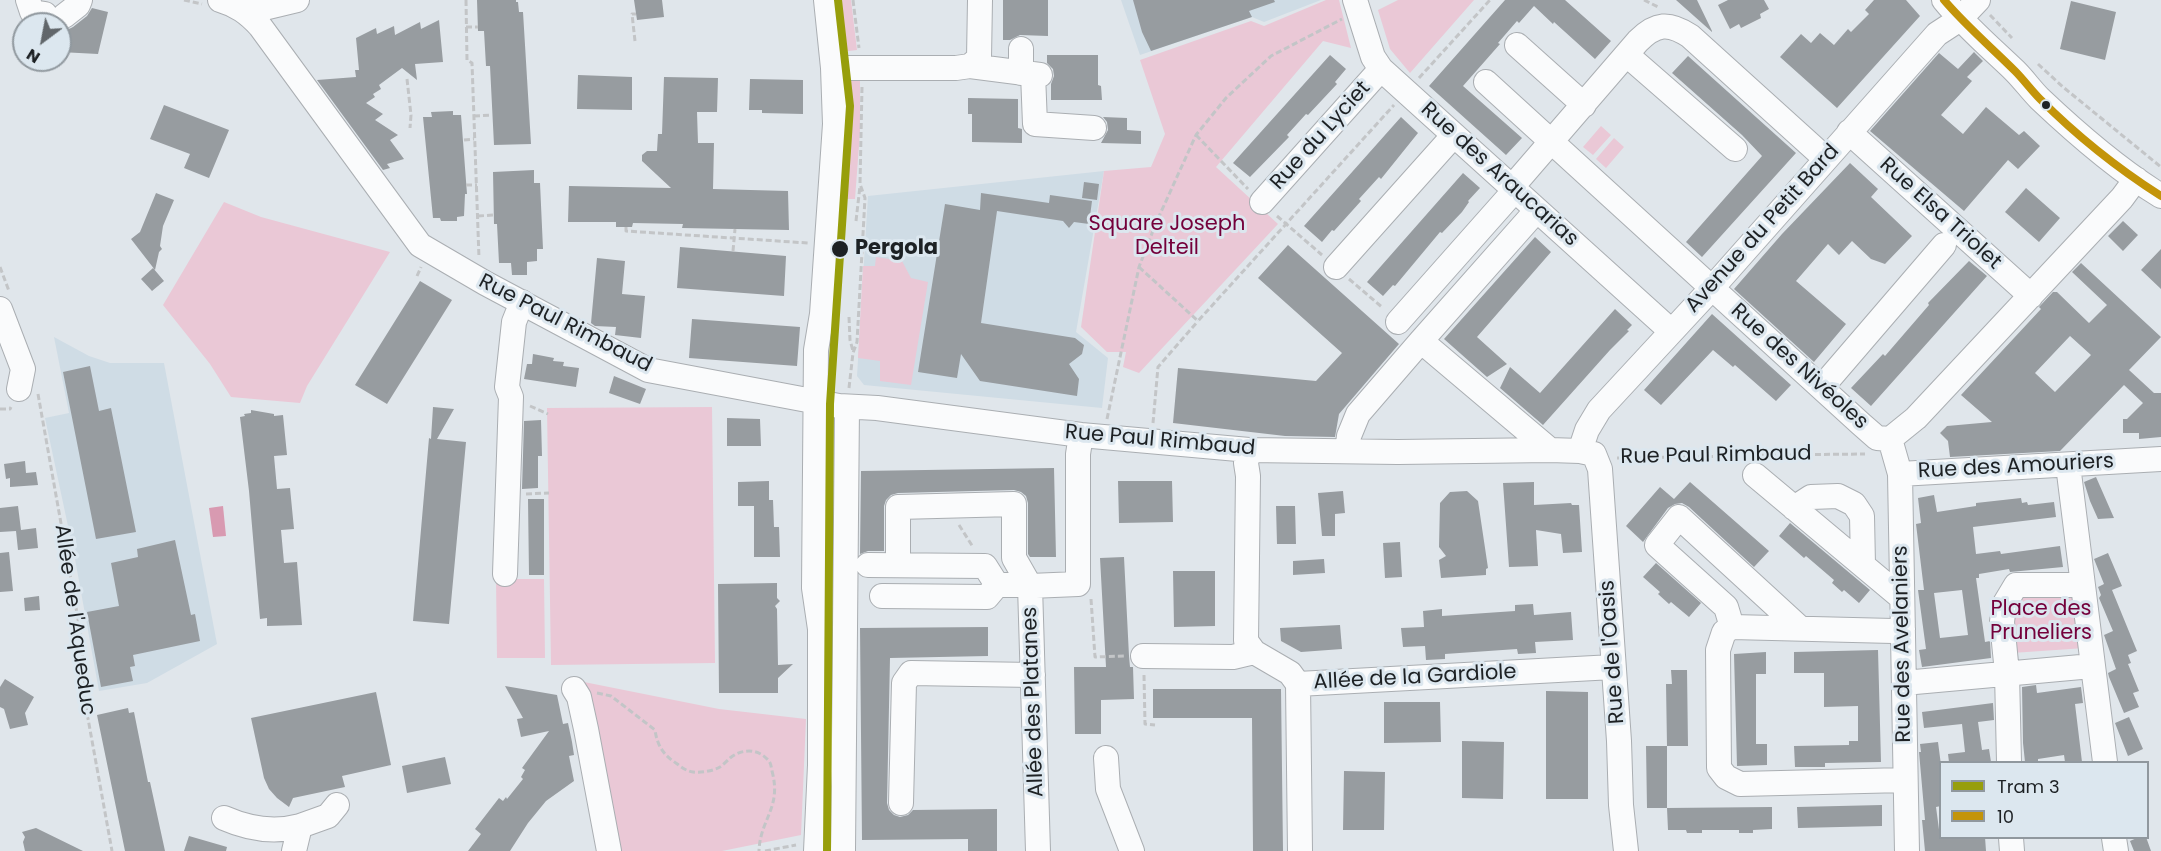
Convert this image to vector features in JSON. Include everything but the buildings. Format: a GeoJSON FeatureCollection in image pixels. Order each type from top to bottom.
{"type":"FeatureCollection","features":[{"type":"Feature","properties":{"kind":"street"},"geometry":{"type":"LineString","coordinates":[[247,12],[297,0]]}},
{"type":"Feature","properties":{"kind":"street"},"geometry":{"type":"LineString","coordinates":[[805,848],[820,765],[820,629],[814,588],[816,350],[822,314],[835,124],[833,68],[826,0]]}},
{"type":"Feature","properties":{"kind":"street"},"geometry":{"type":"LineString","coordinates":[[970,66],[979,58],[980,0]]}},
{"type":"Feature","properties":{"kind":"street"},"geometry":{"type":"LineString","coordinates":[[1944,0],[1960,19],[2016,72],[2038,98],[2109,159],[2161,196]]}},
{"type":"Feature","properties":{"kind":"street","name":"Avenue du Petit Bard"},"geometry":{"type":"LineString","coordinates":[[1587,452],[1587,430],[1599,410],[1712,288],[1937,34],[1960,19],[1978,1]]}},
{"type":"Feature","properties":{"kind":"street","name":"Rue Paul Rimbaud"},"geometry":{"type":"LineString","coordinates":[[213,3],[232,3],[247,12],[260,26],[420,245],[648,370],[847,407],[877,408],[1093,435],[1249,450],[1587,452]]}},
{"type":"Feature","properties":{"kind":"street","name":"Rue des Araucarias"},"geometry":{"type":"LineString","coordinates":[[1357,5],[1373,57],[1381,69],[1671,331]]}},
{"type":"Feature","properties":{"kind":"street"},"geometry":{"type":"LineString","coordinates":[[1398,321],[1650,30],[1666,26],[1677,27],[1690,36],[1826,159]]}},
{"type":"Feature","properties":{"kind":"street"},"geometry":{"type":"LineString","coordinates":[[1517,45],[1584,105]]}},
{"type":"Feature","properties":{"kind":"street"},"geometry":{"type":"LineString","coordinates":[[1627,55],[1735,149]]}},
{"type":"Feature","properties":{"kind":"street"},"geometry":{"type":"LineString","coordinates":[[833,68],[970,66],[1029,68],[1035,124],[1094,128]]}},
{"type":"Feature","properties":{"kind":"street","name":"Rue du Lyciet"},"geometry":{"type":"LineString","coordinates":[[1262,202],[1381,69]]}},
{"type":"Feature","properties":{"kind":"street","name":"Rue des Nivéoles"},"geometry":{"type":"LineString","coordinates":[[1486,82],[1877,438],[1890,439]]}},
{"type":"Feature","properties":{"kind":"street","name":"Rue Elsa Triolet"},"geometry":{"type":"LineString","coordinates":[[1849,132],[2031,296]]}},
{"type":"Feature","properties":{"kind":"street"},"geometry":{"type":"LineString","coordinates":[[1336,267],[1454,135]]}},
{"type":"Feature","properties":{"kind":"street"},"geometry":{"type":"LineString","coordinates":[[1890,439],[1916,418],[2122,198],[2136,179]]}},
{"type":"Feature","properties":{"kind":"street"},"geometry":{"type":"LineString","coordinates":[[1347,451],[1349,436],[1358,414],[1537,210]]}},
{"type":"Feature","properties":{"kind":"street"},"geometry":{"type":"LineString","coordinates":[[1822,387],[1944,245]]}},
{"type":"Feature","properties":{"kind":"street"},"geometry":{"type":"LineString","coordinates":[[505,574],[511,398],[507,387],[514,322],[522,302]]}},
{"type":"Feature","properties":{"kind":"street"},"geometry":{"type":"LineString","coordinates":[[0,309],[24,369],[28,389]]}},
{"type":"Feature","properties":{"kind":"street"},"geometry":{"type":"LineString","coordinates":[[1421,341],[1550,450]]}},
{"type":"Feature","properties":{"kind":"street"},"geometry":{"type":"LineString","coordinates":[[843,851],[847,407]]}},
{"type":"Feature","properties":{"kind":"street"},"geometry":{"type":"LineString","coordinates":[[868,565],[898,565],[991,575],[1030,585],[1078,584],[1078,454],[1093,435]]}},
{"type":"Feature","properties":{"kind":"street","name":"Rue des Avelaniers"},"geometry":{"type":"LineString","coordinates":[[1890,439],[1900,474],[1907,851]]}},
{"type":"Feature","properties":{"kind":"street"},"geometry":{"type":"LineString","coordinates":[[1143,656],[1233,657],[1254,652],[1246,641],[1248,476],[1246,463],[1249,450]]}},
{"type":"Feature","properties":{"kind":"street","name":"Rue de l'Oasis"},"geometry":{"type":"LineString","coordinates":[[1587,452],[1600,469],[1619,741],[1621,805],[1626,851]]}},
{"type":"Feature","properties":{"kind":"street","name":"Rue des Amouriers"},"geometry":{"type":"LineString","coordinates":[[1900,474],[2161,459]]}},
{"type":"Feature","properties":{"kind":"street"},"geometry":{"type":"LineString","coordinates":[[2068,465],[2105,761]]}},
{"type":"Feature","properties":{"kind":"street"},"geometry":{"type":"LineString","coordinates":[[1755,475],[1902,598]]}},
{"type":"Feature","properties":{"kind":"street"},"geometry":{"type":"LineString","coordinates":[[1794,508],[1811,497],[1838,496],[1854,504],[1862,516],[1863,565]]}},
{"type":"Feature","properties":{"kind":"street","name":"Allée des Platanes"},"geometry":{"type":"LineString","coordinates":[[946,505],[1014,504],[1014,558],[1030,585],[1038,851]]}},
{"type":"Feature","properties":{"kind":"street"},"geometry":{"type":"LineString","coordinates":[[898,565],[898,507],[946,505]]}},
{"type":"Feature","properties":{"kind":"street"},"geometry":{"type":"LineString","coordinates":[[1732,627],[1726,607],[1657,545],[1679,518],[1800,628]]}},
{"type":"Feature","properties":{"kind":"street"},"geometry":{"type":"LineString","coordinates":[[882,596],[987,597],[991,575]]}},
{"type":"Feature","properties":{"kind":"street"},"geometry":{"type":"LineString","coordinates":[[2009,761],[2007,673],[2002,622],[2004,605],[2016,585],[2082,585]]}},
{"type":"Feature","properties":{"kind":"street"},"geometry":{"type":"LineString","coordinates":[[1902,629],[1893,631],[1732,627],[1724,632],[1718,650],[1719,768],[1726,777],[1740,784],[1905,780]]}},
{"type":"Feature","properties":{"kind":"street","name":"Allée de la Gardiole"},"geometry":{"type":"LineString","coordinates":[[1254,652],[1290,673],[1298,684],[1613,667]]}},
{"type":"Feature","properties":{"kind":"street"},"geometry":{"type":"LineString","coordinates":[[1904,683],[2092,666]]}},
{"type":"Feature","properties":{"kind":"street"},"geometry":{"type":"LineString","coordinates":[[902,803],[904,683],[911,673],[1033,675]]}},
{"type":"Feature","properties":{"kind":"street"},"geometry":{"type":"LineString","coordinates":[[1298,684],[1300,851]]}},
{"type":"Feature","properties":{"kind":"street"},"geometry":{"type":"LineString","coordinates":[[575,691],[586,729],[609,851]]}},
{"type":"Feature","properties":{"kind":"street"},"geometry":{"type":"LineString","coordinates":[[1106,758],[1107,789],[1132,851]]}},
{"type":"Feature","properties":{"kind":"street"},"geometry":{"type":"LineString","coordinates":[[225,818],[239,825],[264,830],[284,830],[316,822],[328,816],[337,805]]}},
{"type":"Feature","properties":{"kind":"street"},"geometry":{"type":"LineString","coordinates":[[294,851],[300,826]]}},
{"type":"Feature","properties":{"kind":"path"},"geometry":{"type":"LineString","coordinates":[[184,0],[213,3]]}},
{"type":"Feature","properties":{"kind":"path"},"geometry":{"type":"LineString","coordinates":[[466,0],[467,60],[472,63],[479,260]]}},
{"type":"Feature","properties":{"kind":"path","name":"Rue du Lyciet"},"geometry":{"type":"LineString","coordinates":[[1152,440],[1158,366],[1490,0]]}},
{"type":"Feature","properties":{"kind":"path"},"geometry":{"type":"LineString","coordinates":[[1978,1],[2015,42]]}},
{"type":"Feature","properties":{"kind":"path"},"geometry":{"type":"LineString","coordinates":[[1093,435],[1118,359],[1139,267],[1156,223],[1196,135],[1226,98],[1271,56],[1311,37],[1357,5]]}},
{"type":"Feature","properties":{"kind":"path"},"geometry":{"type":"LineString","coordinates":[[635,41],[632,14],[636,14]]}},
{"type":"Feature","properties":{"kind":"path"},"geometry":{"type":"LineString","coordinates":[[466,27],[478,27]]}},
{"type":"Feature","properties":{"kind":"path"},"geometry":{"type":"LineString","coordinates":[[2034,60],[2063,87],[2161,167]]}},
{"type":"Feature","properties":{"kind":"path"},"geometry":{"type":"LineString","coordinates":[[407,79],[410,128]]}},
{"type":"Feature","properties":{"kind":"path"},"geometry":{"type":"LineString","coordinates":[[474,116],[492,115]]}},
{"type":"Feature","properties":{"kind":"path"},"geometry":{"type":"LineString","coordinates":[[1196,135],[1262,202]]}},
{"type":"Feature","properties":{"kind":"path"},"geometry":{"type":"LineString","coordinates":[[464,140],[474,139]]}},
{"type":"Feature","properties":{"kind":"path"},"geometry":{"type":"LineString","coordinates":[[856,221],[860,184]]}},
{"type":"Feature","properties":{"kind":"path"},"geometry":{"type":"LineString","coordinates":[[466,185],[477,185]]}},
{"type":"Feature","properties":{"kind":"path"},"geometry":{"type":"LineString","coordinates":[[478,216],[494,215]]}},
{"type":"Feature","properties":{"kind":"path"},"geometry":{"type":"LineString","coordinates":[[626,227],[626,231],[812,243]]}},
{"type":"Feature","properties":{"kind":"path"},"geometry":{"type":"LineString","coordinates":[[734,251],[735,229]]}},
{"type":"Feature","properties":{"kind":"path"},"geometry":{"type":"LineString","coordinates":[[1139,267],[1198,321]]}},
{"type":"Feature","properties":{"kind":"path"},"geometry":{"type":"LineString","coordinates":[[849,317],[853,353]]}},
{"type":"Feature","properties":{"kind":"path","name":"Allée de l'Aqueduc"},"geometry":{"type":"LineString","coordinates":[[28,389],[81,636],[87,713],[112,851]]}},
{"type":"Feature","properties":{"kind":"path","name":"Rue Paul Rimbaud"},"geometry":{"type":"LineString","coordinates":[[1587,452],[1608,458],[1870,455],[1880,453],[1890,439]]}},
{"type":"Feature","properties":{"kind":"path"},"geometry":{"type":"LineString","coordinates":[[946,505],[991,575]]}},
{"type":"Feature","properties":{"kind":"path"},"geometry":{"type":"LineString","coordinates":[[1078,584],[1090,584],[1095,657],[1143,656],[1145,724],[1155,725]]}},
{"type":"Feature","properties":{"kind":"path"},"geometry":{"type":"LineString","coordinates":[[575,691],[611,696],[654,730],[664,754],[685,770],[707,772],[720,767],[738,752],[761,753],[770,760],[775,788],[774,802],[770,818],[760,838],[759,851]]}},
{"type":"Feature","properties":{"kind":"path"},"geometry":{"type":"LineString","coordinates":[[765,851],[805,848]]}},
{"type":"Feature","properties":{"kind":"shaded area"},"geometry":{"type":"Polygon","coordinates":[[[1121,0],[1321,0],[1264,22],[1252,17],[1140,55],[1121,0]]]}},
{"type":"Feature","properties":{"kind":"shaded area"},"geometry":{"type":"Polygon","coordinates":[[[1104,171],[1076,332],[1108,358],[1102,408],[864,385],[857,376],[868,196],[1104,171]]]}},
{"type":"Feature","properties":{"kind":"shaded area"},"geometry":{"type":"Polygon","coordinates":[[[54,337],[89,356],[110,363],[164,363],[217,644],[147,683],[99,691],[75,559],[45,418],[69,413],[54,337]]]}},
{"type":"Feature","properties":{"kind":"shaded area"},"geometry":{"type":"Polygon","coordinates":[[[223,506],[226,536],[213,537],[209,508],[223,506]]]}},
{"type":"Feature","properties":{"kind":"green space"},"geometry":{"type":"Polygon","coordinates":[[[835,0],[851,0],[857,50],[841,52],[835,0]]]}},
{"type":"Feature","properties":{"kind":"green space","name":"Square Joseph Delteil"},"geometry":{"type":"Polygon","coordinates":[[[1326,0],[1339,0],[1351,48],[1323,41],[1216,167],[1278,224],[1139,373],[1123,367],[1126,352],[1107,352],[1081,327],[1104,171],[1151,167],[1165,134],[1140,60],[1251,21],[1264,26],[1326,0]]]}},
{"type":"Feature","properties":{"kind":"green space"},"geometry":{"type":"Polygon","coordinates":[[[1398,0],[1474,0],[1410,73],[1390,49],[1378,10],[1398,0]]]}},
{"type":"Feature","properties":{"kind":"green space"},"geometry":{"type":"Polygon","coordinates":[[[843,77],[860,77],[860,132],[855,199],[840,199],[843,77]]]}},
{"type":"Feature","properties":{"kind":"green space"},"geometry":{"type":"Polygon","coordinates":[[[1601,126],[1611,135],[1593,155],[1583,147],[1601,126]]]}},
{"type":"Feature","properties":{"kind":"green space"},"geometry":{"type":"Polygon","coordinates":[[[1614,138],[1624,147],[1606,168],[1596,159],[1614,138]]]}},
{"type":"Feature","properties":{"kind":"green space"},"geometry":{"type":"Polygon","coordinates":[[[224,202],[261,217],[390,252],[307,386],[300,403],[231,397],[210,364],[163,305],[224,202]]]}},
{"type":"Feature","properties":{"kind":"green space"},"geometry":{"type":"Polygon","coordinates":[[[876,257],[902,261],[911,278],[928,282],[911,385],[880,381],[880,361],[858,358],[863,266],[875,266],[876,257]]]}},
{"type":"Feature","properties":{"kind":"green space"},"geometry":{"type":"Polygon","coordinates":[[[712,407],[715,663],[551,665],[547,408],[712,407]]]}},
{"type":"Feature","properties":{"kind":"green space"},"geometry":{"type":"Polygon","coordinates":[[[496,579],[544,579],[545,658],[497,658],[496,579]]]}},
{"type":"Feature","properties":{"kind":"green space","name":"Place des Pruneliers"},"geometry":{"type":"Polygon","coordinates":[[[2022,592],[2078,593],[2085,648],[2012,653],[2010,606],[2022,592]]]}},
{"type":"Feature","properties":{"kind":"green space"},"geometry":{"type":"Polygon","coordinates":[[[584,682],[719,709],[806,719],[801,835],[722,851],[617,851],[584,682]]]}},
{"type":"Feature","properties":{"kind":"tram line","name":"3"},"geometry":{"type":"LineString","coordinates":[[827,851],[830,404],[850,106],[838,0]]}},
{"type":"Feature","properties":{"kind":"transit line","name":"10"},"geometry":{"type":"LineString","coordinates":[[1944,0],[2068,125],[2113,162],[2161,196]]}},
{"type":"Feature","properties":{"kind":"place","name":"Pergola"},"geometry":{"type":"Point","coordinates":[840,249]}}]}
